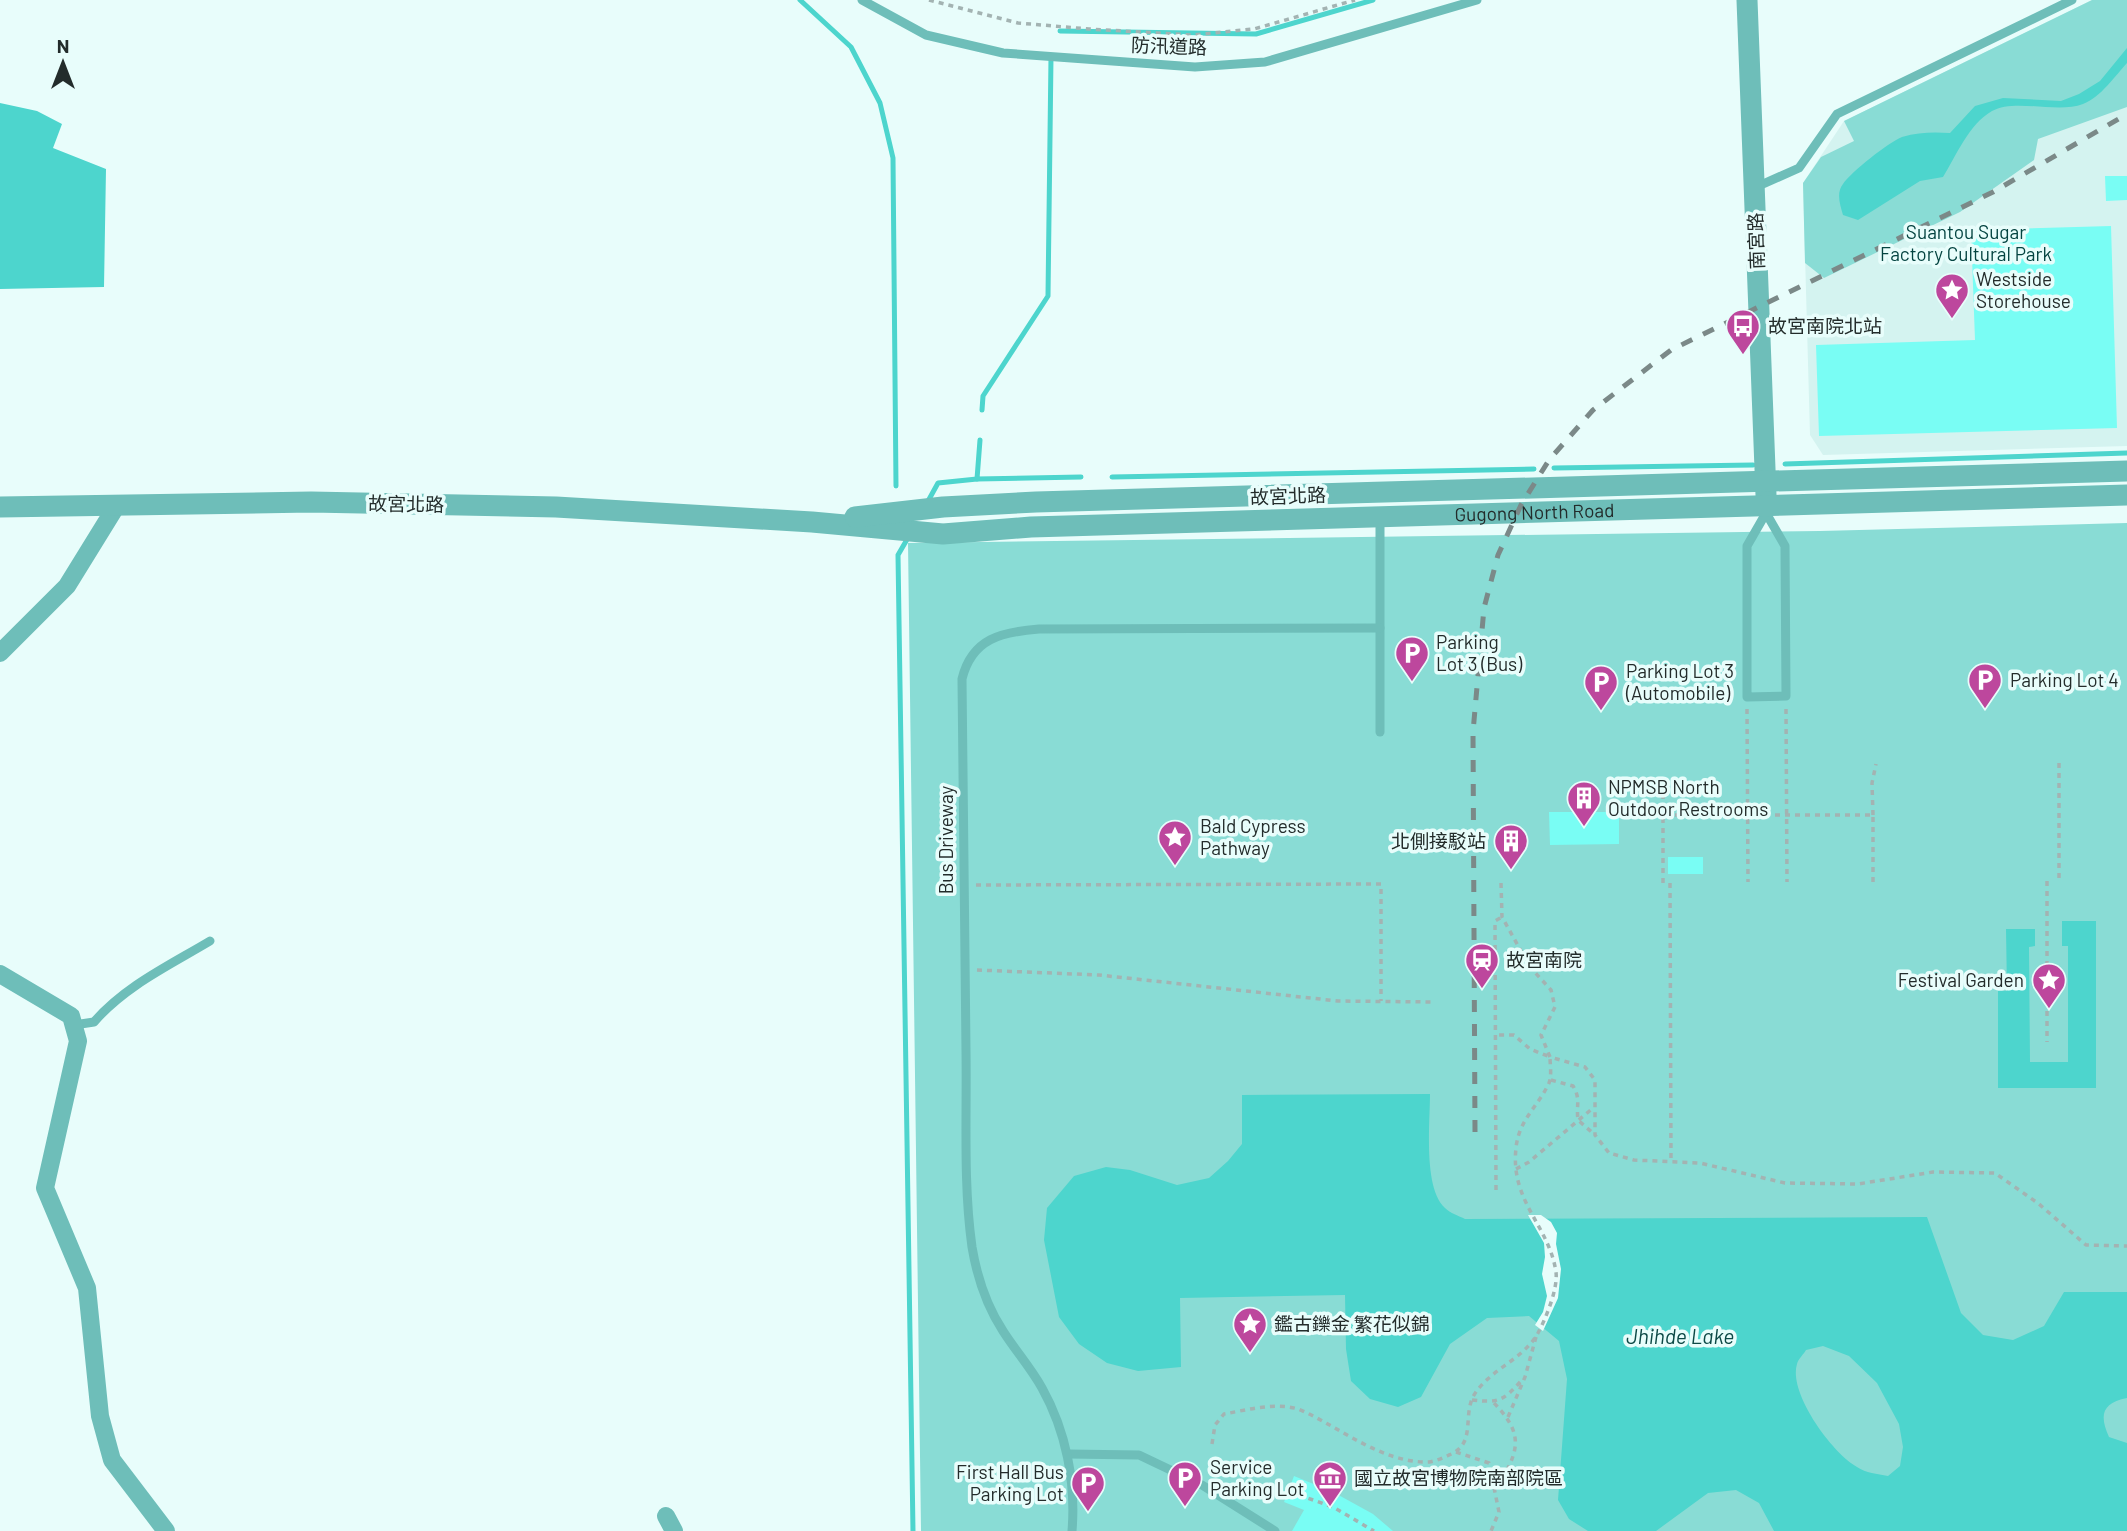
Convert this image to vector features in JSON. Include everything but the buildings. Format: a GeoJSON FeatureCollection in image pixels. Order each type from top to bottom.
{"type":"FeatureCollection","features":[{"type":"Feature","properties":{"kind":"street","name":"南宮路"},"geometry":{"type":"LineString","coordinates":[[1747,0],[1766,509]]}},
{"type":"Feature","properties":{"kind":"street"},"geometry":{"type":"LineString","coordinates":[[1766,482],[2127,471]]}},
{"type":"Feature","properties":{"kind":"street","name":"故宮北路"},"geometry":{"type":"LineString","coordinates":[[811,522],[943,506],[1009,503],[1766,482]]}},
{"type":"Feature","properties":{"kind":"street","name":"Gugong North Road"},"geometry":{"type":"LineString","coordinates":[[1380,516],[1766,509],[2127,495]]}},
{"type":"Feature","properties":{"kind":"street","name":"故宮北路"},"geometry":{"type":"LineString","coordinates":[[0,507],[310,502],[556,507],[811,522],[943,534],[1031,527],[1380,516]]}},
{"type":"Feature","properties":{"kind":"street"},"geometry":{"type":"LineString","coordinates":[[0,653],[66,586],[117,505]]}},
{"type":"Feature","properties":{"kind":"street"},"geometry":{"type":"LineString","coordinates":[[0,974],[71,1016],[74,1024],[78,1041],[45,1188],[87,1288],[100,1416],[112,1460],[166,1531]]}},
{"type":"Feature","properties":{"kind":"lane","name":"防汛道路"},"geometry":{"type":"LineString","coordinates":[[862,0],[926,35],[1003,53],[1195,67],[1265,62],[1478,0]]}},
{"type":"Feature","properties":{"kind":"lane"},"geometry":{"type":"LineString","coordinates":[[1754,188],[1799,168],[1837,114],[2072,0]]}},
{"type":"Feature","properties":{"kind":"lane"},"geometry":{"type":"LineString","coordinates":[[1766,509],[1785,546],[1786,696],[1747,697],[1747,546],[1766,509]]}},
{"type":"Feature","properties":{"kind":"lane"},"geometry":{"type":"LineString","coordinates":[[1380,516],[1380,732]]}},
{"type":"Feature","properties":{"kind":"lane","name":"Bus Driveway"},"geometry":{"type":"LineString","coordinates":[[1072,1531],[1074,1506],[1068,1454],[1042,1387],[1001,1328],[978,1278],[968,1204],[962,679],[966,664],[991,638],[1011,631],[1380,628]]}},
{"type":"Feature","properties":{"kind":"lane"},"geometry":{"type":"LineString","coordinates":[[74,1024],[94,1022],[107,1007],[129,990],[210,941]]}},
{"type":"Feature","properties":{"kind":"lane"},"geometry":{"type":"LineString","coordinates":[[1068,1454],[1139,1455],[1202,1485],[1275,1531]]}},
{"type":"Feature","properties":{"kind":"path"},"geometry":{"type":"LineString","coordinates":[[929,0],[1018,23],[1192,35],[1254,29],[1355,0]]}},
{"type":"Feature","properties":{"kind":"path"},"geometry":{"type":"LineString","coordinates":[[1786,696],[1787,882]]}},
{"type":"Feature","properties":{"kind":"path"},"geometry":{"type":"LineString","coordinates":[[1747,697],[1748,882]]}},
{"type":"Feature","properties":{"kind":"path"},"geometry":{"type":"LineString","coordinates":[[2059,763],[2060,881]]}},
{"type":"Feature","properties":{"kind":"path"},"geometry":{"type":"LineString","coordinates":[[1873,882],[1872,783],[1876,764]]}},
{"type":"Feature","properties":{"kind":"path"},"geometry":{"type":"LineString","coordinates":[[1662,784],[1663,883]]}},
{"type":"Feature","properties":{"kind":"path"},"geometry":{"type":"LineString","coordinates":[[1662,816],[1873,815]]}},
{"type":"Feature","properties":{"kind":"path"},"geometry":{"type":"LineString","coordinates":[[2047,881],[2048,1042]]}},
{"type":"Feature","properties":{"kind":"path"},"geometry":{"type":"LineString","coordinates":[[1501,883],[1502,917],[1530,967],[1551,990],[1555,1007],[1541,1035],[1550,1056],[1550,1080],[1519,1129],[1516,1169],[1523,1198],[1547,1242],[1556,1274],[1549,1309],[1508,1417]]}},
{"type":"Feature","properties":{"kind":"path"},"geometry":{"type":"LineString","coordinates":[[1670,883],[1671,1161]]}},
{"type":"Feature","properties":{"kind":"path"},"geometry":{"type":"LineString","coordinates":[[964,885],[1381,884],[1381,1001]]}},
{"type":"Feature","properties":{"kind":"path"},"geometry":{"type":"LineString","coordinates":[[1496,1190],[1495,921],[1502,917]]}},
{"type":"Feature","properties":{"kind":"path"},"geometry":{"type":"LineString","coordinates":[[965,970],[1099,975],[1338,1000],[1434,1002]]}},
{"type":"Feature","properties":{"kind":"path"},"geometry":{"type":"LineString","coordinates":[[1496,1035],[1514,1035],[1530,1049],[1585,1067],[1595,1080],[1595,1135]]}},
{"type":"Feature","properties":{"kind":"path"},"geometry":{"type":"LineString","coordinates":[[1550,1080],[1573,1086],[1579,1095],[1578,1121],[1595,1135],[1609,1153],[1634,1160],[1700,1163],[1786,1183],[1858,1184],[1933,1172],[1995,1174],[2039,1204],[2086,1245],[2127,1246]]}},
{"type":"Feature","properties":{"kind":"path"},"geometry":{"type":"LineString","coordinates":[[1516,1169],[1529,1162],[1593,1108]]}},
{"type":"Feature","properties":{"kind":"path"},"geometry":{"type":"LineString","coordinates":[[1212,1444],[1215,1425],[1224,1414],[1266,1408],[1295,1408],[1370,1447],[1408,1461],[1433,1462],[1456,1452],[1467,1438],[1469,1413],[1476,1393],[1498,1370],[1519,1357],[1537,1335]]}},
{"type":"Feature","properties":{"kind":"path"},"geometry":{"type":"LineString","coordinates":[[1494,1403],[1510,1393],[1525,1377]]}},
{"type":"Feature","properties":{"kind":"path"},"geometry":{"type":"LineString","coordinates":[[1472,1400],[1494,1403],[1508,1417],[1514,1431],[1516,1446],[1495,1492]]}},
{"type":"Feature","properties":{"kind":"path"},"geometry":{"type":"LineString","coordinates":[[1456,1452],[1489,1463],[1499,1512],[1491,1531]]}},
{"type":"Feature","properties":{"kind":"path"},"geometry":{"type":"LineString","coordinates":[[1299,1495],[1332,1507],[1374,1531]]}},
{"type":"Feature","properties":{"kind":"shaded area","name":"Suantou Sugar Factory Cultural Park"},"geometry":{"type":"Polygon","coordinates":[[[2092,0],[2127,0],[2127,446],[1823,455],[1810,435],[1803,183],[1844,121],[2092,0]]]}},
{"type":"Feature","properties":{"kind":"shaded area"},"geometry":{"type":"Polygon","coordinates":[[[2092,0],[2127,0],[2127,107],[2038,139],[2034,160],[1960,212],[1824,278],[1805,263],[1803,183],[1821,157],[1854,141],[1844,121],[2092,0]]]}},
{"type":"Feature","properties":{"kind":"shaded area","name":"國立故宮博物院南部院區"},"geometry":{"type":"Polygon","coordinates":[[[2127,523],[2127,1531],[921,1531],[908,543],[1820,531],[2127,523]]]}},
{"type":"Feature","properties":{"kind":"water"},"geometry":{"type":"Polygon","coordinates":[[[2127,48],[2127,63],[2090,101],[2073,107],[2012,106],[1992,111],[1970,132],[1943,177],[1920,181],[1858,220],[1843,215],[1839,195],[1843,184],[1862,165],[1896,140],[1920,133],[1950,133],[1975,106],[2003,98],[2061,101],[2079,94],[2100,81],[2127,48]]]}},
{"type":"Feature","properties":{"kind":"water"},"geometry":{"type":"Polygon","coordinates":[[[0,103],[37,111],[62,124],[53,148],[106,169],[104,287],[0,289],[0,103]]]}},
{"type":"Feature","properties":{"kind":"water"},"geometry":{"type":"Polygon","coordinates":[[[2062,921],[2096,921],[2096,1088],[1998,1088],[1998,991],[2007,991],[2006,929],[2035,929],[2035,946],[2029,947],[2030,1062],[2068,1062],[2068,946],[2062,946],[2062,921]]]}},
{"type":"Feature","properties":{"kind":"water","name":"Jhihde Lake"},"geometry":{"type":"Polygon","coordinates":[[[1430,1094],[1429,1154],[1433,1186],[1445,1208],[1465,1219],[1927,1217],[1961,1313],[1983,1335],[2013,1340],[2044,1326],[2064,1292],[2127,1292],[2127,1398],[2108,1407],[2104,1422],[2109,1437],[2127,1443],[2127,1531],[1774,1531],[1759,1503],[1736,1490],[1708,1493],[1656,1531],[1588,1531],[1569,1519],[1558,1500],[1567,1379],[1559,1341],[1529,1316],[1487,1318],[1450,1344],[1421,1397],[1398,1407],[1370,1399],[1351,1381],[1346,1349],[1345,1295],[1180,1298],[1181,1367],[1138,1371],[1107,1363],[1079,1344],[1059,1317],[1044,1240],[1047,1208],[1074,1176],[1106,1167],[1130,1170],[1177,1185],[1209,1178],[1242,1144],[1242,1095],[1430,1094]],[[1823,1346],[1806,1350],[1797,1364],[1799,1390],[1814,1421],[1847,1460],[1864,1471],[1888,1476],[1900,1466],[1903,1447],[1899,1424],[1877,1383],[1849,1356],[1823,1346]]]}},
{"type":"Feature","properties":{"kind":"pier"},"geometry":{"type":"Polygon","coordinates":[[[1528,1215],[1541,1215],[1551,1222],[1557,1233],[1556,1244],[1561,1269],[1558,1298],[1543,1331],[1535,1325],[1543,1312],[1547,1296],[1542,1274],[1544,1243],[1528,1215]]]}},
{"type":"Feature","properties":{"kind":"waterway"},"geometry":{"type":"LineString","coordinates":[[800,0],[851,47],[880,103],[893,158],[896,486]]}},
{"type":"Feature","properties":{"kind":"waterway"},"geometry":{"type":"LineString","coordinates":[[1060,31],[1256,34],[1373,0]]}},
{"type":"Feature","properties":{"kind":"waterway"},"geometry":{"type":"LineString","coordinates":[[982,410],[983,396],[1048,296],[1051,57]]}},
{"type":"Feature","properties":{"kind":"waterway"},"geometry":{"type":"LineString","coordinates":[[980,440],[977,479],[1081,477]]}},
{"type":"Feature","properties":{"kind":"waterway"},"geometry":{"type":"LineString","coordinates":[[1785,464],[2127,453]]}},
{"type":"Feature","properties":{"kind":"waterway"},"geometry":{"type":"LineString","coordinates":[[1554,468],[1753,465]]}},
{"type":"Feature","properties":{"kind":"waterway"},"geometry":{"type":"LineString","coordinates":[[1112,477],[1534,469]]}},
{"type":"Feature","properties":{"kind":"waterway"},"geometry":{"type":"LineString","coordinates":[[927,503],[938,483],[977,479]]}},
{"type":"Feature","properties":{"kind":"waterway"},"geometry":{"type":"LineString","coordinates":[[909,536],[898,555],[913,1531]]}},
{"type":"Feature","properties":{"kind":"railway"},"geometry":{"type":"LineString","coordinates":[[1475,1132],[1473,732],[1484,608],[1498,555],[1521,505],[1549,460],[1593,410],[1671,350],[1993,192],[2127,114]]}},
{"type":"Feature","properties":{"kind":"place","name":"Westside Storehouse"},"geometry":{"type":"Point","coordinates":[1952,320]}},
{"type":"Feature","properties":{"kind":"place","name":"故宮南院北站"},"geometry":{"type":"Point","coordinates":[1743,356]}},
{"type":"Feature","properties":{"kind":"place","name":"Parking Lot 3 (Bus)"},"geometry":{"type":"Point","coordinates":[1412,683]}},
{"type":"Feature","properties":{"kind":"place","name":"Parking Lot 4"},"geometry":{"type":"Point","coordinates":[1985,710]}},
{"type":"Feature","properties":{"kind":"place","name":"Parking Lot 3 (Automobile)"},"geometry":{"type":"Point","coordinates":[1601,712]}},
{"type":"Feature","properties":{"kind":"place","name":"NPMSB North Outdoor Restrooms"},"geometry":{"type":"Point","coordinates":[1584,828]}},
{"type":"Feature","properties":{"kind":"place","name":"Bald Cypress Pathway"},"geometry":{"type":"Point","coordinates":[1175,867]}},
{"type":"Feature","properties":{"kind":"place","name":"北側接駁站"},"geometry":{"type":"Point","coordinates":[1511,871]}},
{"type":"Feature","properties":{"kind":"place","name":"故宮南院"},"geometry":{"type":"Point","coordinates":[1482,990]}},
{"type":"Feature","properties":{"kind":"place","name":"Festival Garden"},"geometry":{"type":"Point","coordinates":[2049,1010]}},
{"type":"Feature","properties":{"kind":"place","name":"鑑古鑠金 繁花似錦"},"geometry":{"type":"Point","coordinates":[1250,1354]}},
{"type":"Feature","properties":{"kind":"place","name":"Service Parking Lot"},"geometry":{"type":"Point","coordinates":[1185,1508]}},
{"type":"Feature","properties":{"kind":"place","name":"國立故宮博物院南部院區"},"geometry":{"type":"Point","coordinates":[1330,1508]}},
{"type":"Feature","properties":{"kind":"place","name":"First Hall Bus Parking Lot"},"geometry":{"type":"Point","coordinates":[1088,1513]}}]}
